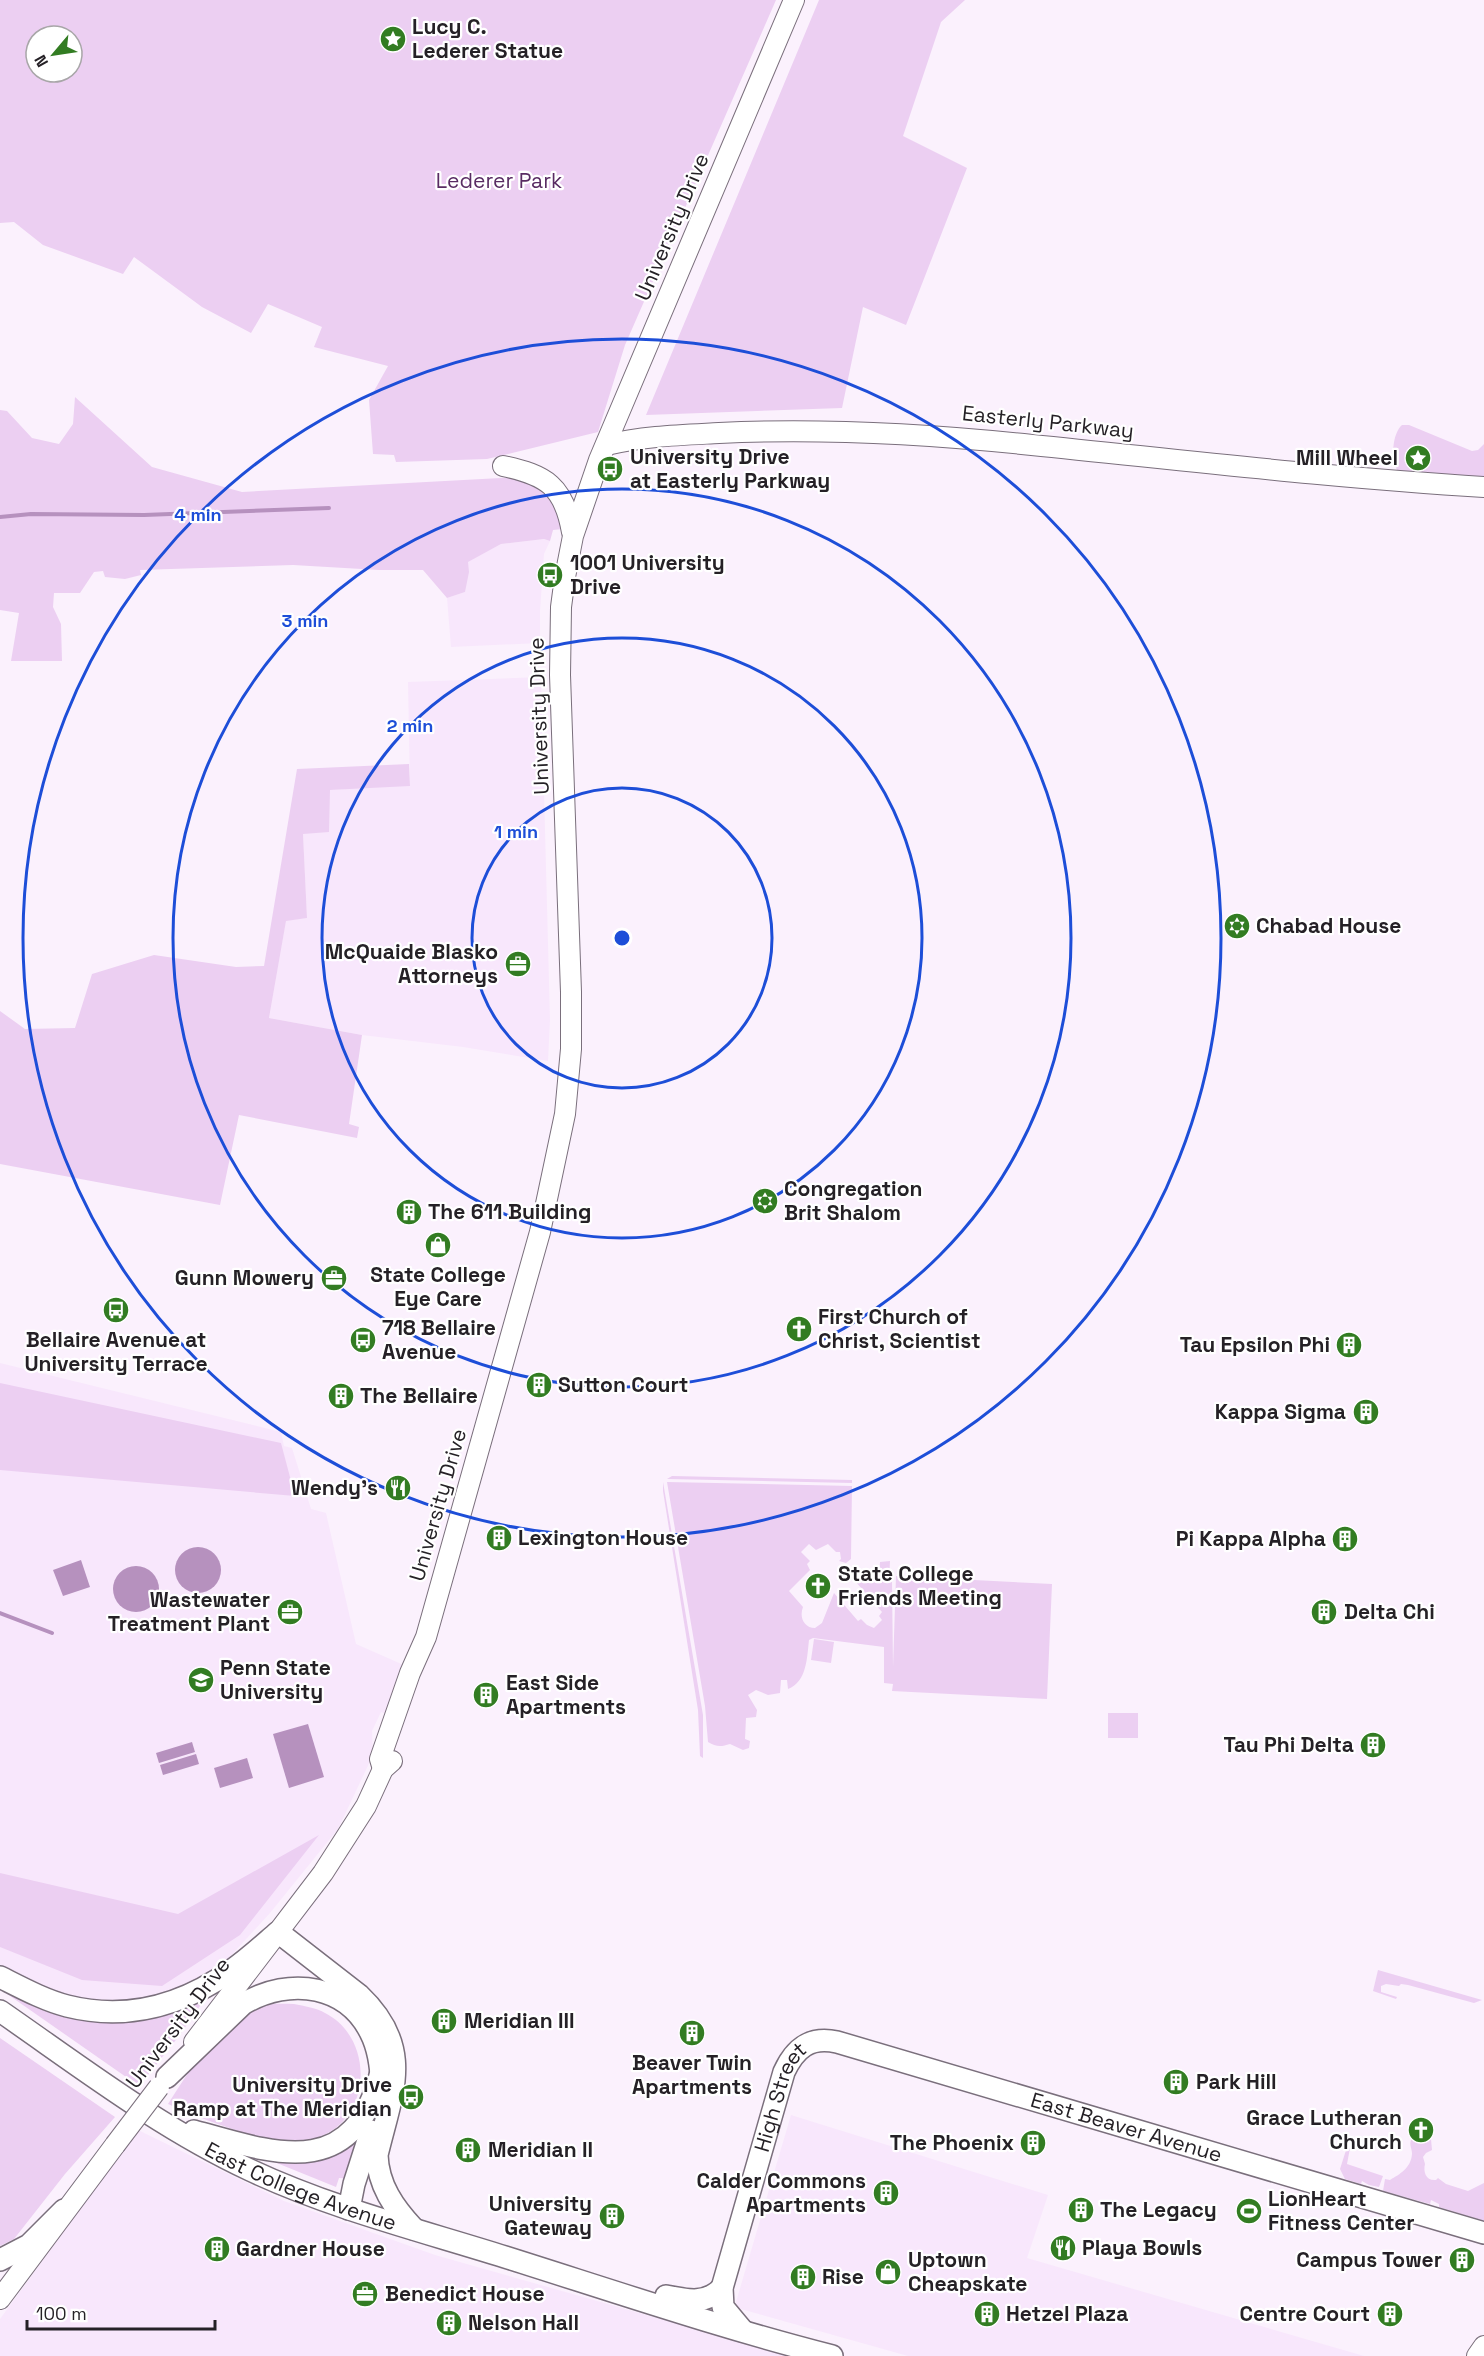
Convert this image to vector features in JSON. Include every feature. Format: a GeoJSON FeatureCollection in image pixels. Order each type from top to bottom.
{"type":"FeatureCollection","features":[{"type":"Feature","properties":{"kind":"main road","name":"University Drive"},"geometry":{"type":"LineString","coordinates":[[0,2299],[64,2210],[278,1932],[351,1831],[366,1806],[383,1769],[391,1763],[410,1713],[422,1675],[426,1637],[540,1232],[565,1114],[570,1056],[571,992],[560,636],[565,576],[573,536],[585,495],[794,0]]}},
{"type":"Feature","properties":{"kind":"main road","name":"Easterly Parkway"},"geometry":{"type":"LineString","coordinates":[[606,445],[628,439],[741,432],[881,433],[955,437],[1383,481],[1484,487]]}},
{"type":"Feature","properties":{"kind":"main road"},"geometry":{"type":"LineString","coordinates":[[503,466],[533,473],[552,486],[567,508],[573,536]]}},
{"type":"Feature","properties":{"kind":"main road"},"geometry":{"type":"LineString","coordinates":[[0,1977],[66,2006],[123,2013],[149,2009],[199,1991],[234,1969],[278,1932],[359,1995],[371,2007],[385,2028],[394,2057],[395,2085],[377,2164],[390,2199],[414,2230]]}},
{"type":"Feature","properties":{"kind":"main road"},"geometry":{"type":"LineString","coordinates":[[163,2082],[243,2004],[257,1996],[292,1987],[313,1988],[328,1993],[357,2013],[373,2038],[381,2072],[382,2089],[379,2104],[354,2184],[350,2209]]}},
{"type":"Feature","properties":{"kind":"main road","name":"East College Avenue"},"geometry":{"type":"LineString","coordinates":[[0,2011],[157,2118],[250,2170],[350,2209],[414,2230],[832,2356]]}},
{"type":"Feature","properties":{"kind":"main road"},"geometry":{"type":"LineString","coordinates":[[0,2026],[37,2037]]}},
{"type":"Feature","properties":{"kind":"main road","name":"High Street"},"geometry":{"type":"LineString","coordinates":[[722,2288],[790,2058],[804,2045],[822,2040],[837,2042]]}},
{"type":"Feature","properties":{"kind":"main road","name":"East Beaver Avenue"},"geometry":{"type":"LineString","coordinates":[[837,2042],[1484,2233]]}},
{"type":"Feature","properties":{"kind":"main road"},"geometry":{"type":"LineString","coordinates":[[157,2118],[245,2145],[280,2151],[308,2152],[337,2142],[356,2126],[371,2104],[381,2072]]}},
{"type":"Feature","properties":{"kind":"main road"},"geometry":{"type":"LineString","coordinates":[[0,2260],[28,2245],[64,2210]]}},
{"type":"Feature","properties":{"kind":"main road"},"geometry":{"type":"LineString","coordinates":[[722,2288],[723,2307],[743,2331]]}},
{"type":"Feature","properties":{"kind":"main road","name":"East College Avenue"},"geometry":{"type":"LineString","coordinates":[[633,2297],[654,2294],[703,2300],[722,2288]]}},
{"type":"Feature","properties":{"kind":"main road"},"geometry":{"type":"LineString","coordinates":[[1477,2356],[1484,2346]]}},
{"type":"Feature","properties":{"kind":"shaded area"},"geometry":{"type":"Polygon","coordinates":[[[544,539],[550,541],[544,554],[540,643],[451,647],[447,598],[465,592],[467,562],[501,544],[544,539]]]}},
{"type":"Feature","properties":{"kind":"shaded area"},"geometry":{"type":"Polygon","coordinates":[[[541,677],[550,1020],[548,1061],[463,1047],[362,1035],[269,1018],[286,920],[307,918],[303,834],[330,790],[410,785],[408,682],[541,677]]]}},
{"type":"Feature","properties":{"kind":"shaded area","name":"Penn State University"},"geometry":{"type":"Polygon","coordinates":[[[0,1363],[281,1432],[284,1446],[292,1448],[311,1509],[326,1513],[356,1644],[406,1666],[387,1714],[381,1712],[372,1731],[373,1755],[338,1829],[270,1913],[226,1961],[186,1987],[149,1998],[111,2004],[75,2000],[0,1969],[0,1363]]]}},
{"type":"Feature","properties":{"kind":"shaded area"},"geometry":{"type":"Polygon","coordinates":[[[198,1547],[214,1554],[221,1570],[214,1586],[198,1593],[182,1586],[175,1570],[182,1554],[198,1547]]]}},
{"type":"Feature","properties":{"kind":"shaded area"},"geometry":{"type":"Polygon","coordinates":[[[81,1560],[90,1587],[63,1596],[53,1570],[81,1560]]]}},
{"type":"Feature","properties":{"kind":"shaded area"},"geometry":{"type":"Polygon","coordinates":[[[136,1566],[152,1573],[159,1589],[152,1605],[136,1612],[120,1605],[113,1589],[120,1573],[136,1566]]]}},
{"type":"Feature","properties":{"kind":"shaded area"},"geometry":{"type":"Polygon","coordinates":[[[308,1724],[324,1777],[289,1788],[273,1734],[308,1724]]]}},
{"type":"Feature","properties":{"kind":"shaded area"},"geometry":{"type":"Polygon","coordinates":[[[192,1742],[195,1752],[159,1763],[156,1753],[192,1742]]]}},
{"type":"Feature","properties":{"kind":"shaded area"},"geometry":{"type":"Polygon","coordinates":[[[196,1754],[199,1764],[163,1775],[160,1765],[196,1754]]]}},
{"type":"Feature","properties":{"kind":"shaded area"},"geometry":{"type":"Polygon","coordinates":[[[247,1758],[253,1778],[220,1788],[214,1768],[247,1758]]]}},
{"type":"Feature","properties":{"kind":"shaded area"},"geometry":{"type":"Polygon","coordinates":[[[791,2115],[1048,2195],[1027,2258],[1364,2356],[908,2356],[737,2308],[736,2302],[791,2115]]]}},
{"type":"Feature","properties":{"kind":"shaded area"},"geometry":{"type":"Polygon","coordinates":[[[138,2130],[284,2201],[435,2255],[791,2356],[0,2356],[0,2319],[138,2130]]]}},
{"type":"Feature","properties":{"kind":"green space","name":"Lederer Park"},"geometry":{"type":"Polygon","coordinates":[[[0,0],[776,0],[625,345],[598,432],[487,459],[396,462],[394,455],[373,454],[369,400],[388,366],[314,347],[322,327],[268,304],[251,333],[202,307],[134,257],[123,274],[43,245],[14,222],[0,223],[0,0]]]}},
{"type":"Feature","properties":{"kind":"green space"},"geometry":{"type":"Polygon","coordinates":[[[819,0],[965,0],[941,22],[903,136],[967,168],[906,325],[863,307],[842,408],[646,415],[819,0]]]}},
{"type":"Feature","properties":{"kind":"green space"},"geometry":{"type":"Polygon","coordinates":[[[75,397],[152,467],[242,492],[517,477],[553,493],[563,529],[553,530],[550,541],[544,539],[501,544],[468,562],[469,572],[465,592],[447,598],[423,570],[293,565],[140,570],[141,575],[125,579],[105,577],[103,571],[94,572],[80,593],[54,593],[53,607],[61,624],[62,661],[11,661],[19,613],[0,610],[0,410],[7,411],[32,438],[59,444],[73,424],[75,397]]]}},
{"type":"Feature","properties":{"kind":"green space"},"geometry":{"type":"Polygon","coordinates":[[[1402,425],[1409,425],[1472,451],[1478,450],[1484,444],[1484,478],[1397,470],[1394,446],[1396,434],[1402,425]]]}},
{"type":"Feature","properties":{"kind":"green space"},"geometry":{"type":"Polygon","coordinates":[[[409,764],[410,786],[330,790],[329,832],[303,834],[307,918],[286,921],[269,1018],[362,1035],[349,1124],[359,1127],[357,1138],[239,1115],[220,1205],[0,1164],[0,1011],[25,1029],[75,1028],[92,974],[154,955],[236,967],[264,966],[297,769],[409,764]]]}},
{"type":"Feature","properties":{"kind":"green space"},"geometry":{"type":"Polygon","coordinates":[[[0,1383],[281,1443],[295,1496],[0,1470],[0,1383]]]}},
{"type":"Feature","properties":{"kind":"green space"},"geometry":{"type":"Polygon","coordinates":[[[672,1476],[852,1480],[852,1483],[667,1479],[672,1476]]]}},
{"type":"Feature","properties":{"kind":"green space"},"geometry":{"type":"Polygon","coordinates":[[[663,1482],[703,1715],[703,1758],[700,1756],[698,1710],[663,1482]]]}},
{"type":"Feature","properties":{"kind":"green space"},"geometry":{"type":"Polygon","coordinates":[[[667,1482],[852,1486],[851,1559],[846,1563],[839,1561],[840,1552],[836,1552],[828,1544],[816,1550],[809,1544],[801,1552],[810,1561],[807,1564],[810,1570],[789,1591],[803,1607],[802,1618],[811,1628],[822,1623],[834,1593],[858,1621],[861,1619],[874,1628],[882,1620],[879,1616],[882,1612],[855,1581],[865,1579],[865,1583],[871,1583],[871,1577],[879,1577],[880,1562],[890,1561],[893,1667],[896,1576],[1052,1584],[1047,1699],[892,1691],[893,1684],[884,1683],[884,1647],[813,1638],[809,1640],[802,1675],[794,1686],[788,1689],[787,1680],[781,1680],[780,1693],[768,1695],[756,1690],[748,1695],[757,1710],[756,1717],[746,1718],[745,1739],[750,1741],[749,1748],[743,1750],[730,1744],[719,1746],[711,1744],[708,1742],[705,1706],[667,1482]]]}},
{"type":"Feature","properties":{"kind":"green space"},"geometry":{"type":"Polygon","coordinates":[[[814,1639],[834,1642],[831,1663],[811,1660],[814,1639]]]}},
{"type":"Feature","properties":{"kind":"green space"},"geometry":{"type":"Polygon","coordinates":[[[1108,1713],[1138,1713],[1138,1738],[1108,1738],[1108,1713]]]}},
{"type":"Feature","properties":{"kind":"green space"},"geometry":{"type":"Polygon","coordinates":[[[319,1835],[240,1935],[162,1986],[82,1980],[0,1947],[0,1873],[178,1914],[319,1835]]]}},
{"type":"Feature","properties":{"kind":"green space"},"geometry":{"type":"Polygon","coordinates":[[[1378,1970],[1482,2000],[1474,2003],[1401,1984],[1381,1986],[1381,1992],[1397,1997],[1396,1999],[1373,1991],[1378,1970]]]}},
{"type":"Feature","properties":{"kind":"green space"},"geometry":{"type":"Polygon","coordinates":[[[0,1986],[47,2012],[94,2021],[132,2020],[151,2016],[207,1996],[139,2086],[0,1989],[0,1986]]]}},
{"type":"Feature","properties":{"kind":"green space"},"geometry":{"type":"Polygon","coordinates":[[[294,2004],[318,2010],[339,2023],[350,2035],[357,2050],[360,2083],[356,2099],[349,2114],[337,2127],[312,2139],[281,2144],[229,2128],[168,2104],[208,2047],[233,2023],[262,2006],[294,2004]]]}},
{"type":"Feature","properties":{"kind":"green space"},"geometry":{"type":"Polygon","coordinates":[[[0,2038],[115,2117],[65,2174],[14,2239],[0,2246],[0,2038]]]}},
{"type":"Feature","properties":{"kind":"green space"},"geometry":{"type":"Polygon","coordinates":[[[363,2126],[351,2179],[339,2178],[336,2187],[250,2152],[279,2158],[363,2126]]]}},
{"type":"Feature","properties":{"kind":"green space"},"geometry":{"type":"Polygon","coordinates":[[[1431,2139],[1432,2150],[1423,2157],[1426,2175],[1430,2179],[1438,2178],[1446,2184],[1468,2191],[1484,2183],[1484,2221],[1439,2207],[1439,2204],[1431,2200],[1430,2204],[1383,2191],[1385,2179],[1390,2180],[1398,2175],[1410,2163],[1411,2140],[1431,2139]]]}},
{"type":"Feature","properties":{"kind":"green space"},"geometry":{"type":"Polygon","coordinates":[[[1347,2147],[1350,2148],[1347,2164],[1383,2176],[1379,2187],[1362,2181],[1361,2184],[1345,2179],[1340,2169],[1347,2147]]]}},
{"type":"Feature","properties":{"kind":"waterway"},"geometry":{"type":"LineString","coordinates":[[0,517],[31,514],[144,515],[329,508]]}},
{"type":"Feature","properties":{"kind":"waterway"},"geometry":{"type":"LineString","coordinates":[[0,1613],[52,1633]]}},
{"type":"Feature","properties":{"kind":"place","name":"Lucy C. Lederer Statue"},"geometry":{"type":"Point","coordinates":[393,39]}},
{"type":"Feature","properties":{"kind":"place","name":"Mill Wheel"},"geometry":{"type":"Point","coordinates":[1418,458]}},
{"type":"Feature","properties":{"kind":"place","name":"University Drive at Easterly Parkway"},"geometry":{"type":"Point","coordinates":[610,469]}},
{"type":"Feature","properties":{"kind":"place","name":"1001 University Drive"},"geometry":{"type":"Point","coordinates":[550,575]}},
{"type":"Feature","properties":{"kind":"place","name":"Chabad House"},"geometry":{"type":"Point","coordinates":[1237,926]}},
{"type":"Feature","properties":{"kind":"place","name":"McQuaide Blasko Attorneys"},"geometry":{"type":"Point","coordinates":[518,964]}},
{"type":"Feature","properties":{"kind":"place","name":"Congregation Brit Shalom"},"geometry":{"type":"Point","coordinates":[765,1201]}},
{"type":"Feature","properties":{"kind":"place","name":"The 611 Building"},"geometry":{"type":"Point","coordinates":[409,1212]}},
{"type":"Feature","properties":{"kind":"place","name":"State College Eye Care"},"geometry":{"type":"Point","coordinates":[438,1245]}},
{"type":"Feature","properties":{"kind":"place","name":"Gunn Mowery"},"geometry":{"type":"Point","coordinates":[334,1278]}},
{"type":"Feature","properties":{"kind":"place","name":"Bellaire Avenue at University Terrace"},"geometry":{"type":"Point","coordinates":[116,1310]}},
{"type":"Feature","properties":{"kind":"place","name":"First Church of Christ, Scientist"},"geometry":{"type":"Point","coordinates":[799,1329]}},
{"type":"Feature","properties":{"kind":"place","name":"718 Bellaire Avenue"},"geometry":{"type":"Point","coordinates":[363,1340]}},
{"type":"Feature","properties":{"kind":"place","name":"Tau Epsilon Phi"},"geometry":{"type":"Point","coordinates":[1349,1345]}},
{"type":"Feature","properties":{"kind":"place","name":"Sutton Court"},"geometry":{"type":"Point","coordinates":[539,1385]}},
{"type":"Feature","properties":{"kind":"place","name":"The Bellaire"},"geometry":{"type":"Point","coordinates":[341,1396]}},
{"type":"Feature","properties":{"kind":"place","name":"Kappa Sigma"},"geometry":{"type":"Point","coordinates":[1366,1412]}},
{"type":"Feature","properties":{"kind":"place","name":"Wendy's"},"geometry":{"type":"Point","coordinates":[398,1488]}},
{"type":"Feature","properties":{"kind":"place","name":"Lexington House"},"geometry":{"type":"Point","coordinates":[499,1538]}},
{"type":"Feature","properties":{"kind":"place","name":"Pi Kappa Alpha"},"geometry":{"type":"Point","coordinates":[1345,1539]}},
{"type":"Feature","properties":{"kind":"place","name":"State College Friends Meeting"},"geometry":{"type":"Point","coordinates":[818,1586]}},
{"type":"Feature","properties":{"kind":"place","name":"Wastewater Treatment Plant"},"geometry":{"type":"Point","coordinates":[290,1612]}},
{"type":"Feature","properties":{"kind":"place","name":"Delta Chi"},"geometry":{"type":"Point","coordinates":[1324,1612]}},
{"type":"Feature","properties":{"kind":"place","name":"Penn State University"},"geometry":{"type":"Point","coordinates":[201,1680]}},
{"type":"Feature","properties":{"kind":"place","name":"East Side Apartments"},"geometry":{"type":"Point","coordinates":[486,1695]}},
{"type":"Feature","properties":{"kind":"place","name":"Tau Phi Delta"},"geometry":{"type":"Point","coordinates":[1373,1745]}},
{"type":"Feature","properties":{"kind":"place","name":"Meridian III"},"geometry":{"type":"Point","coordinates":[444,2021]}},
{"type":"Feature","properties":{"kind":"place","name":"Beaver Twin Apartments"},"geometry":{"type":"Point","coordinates":[692,2033]}},
{"type":"Feature","properties":{"kind":"place","name":"Park Hill"},"geometry":{"type":"Point","coordinates":[1176,2082]}},
{"type":"Feature","properties":{"kind":"place","name":"University Drive Ramp at The Meridian"},"geometry":{"type":"Point","coordinates":[411,2097]}},
{"type":"Feature","properties":{"kind":"place","name":"Grace Lutheran Church"},"geometry":{"type":"Point","coordinates":[1421,2130]}},
{"type":"Feature","properties":{"kind":"place","name":"The Phoenix"},"geometry":{"type":"Point","coordinates":[1033,2143]}},
{"type":"Feature","properties":{"kind":"place","name":"Meridian II"},"geometry":{"type":"Point","coordinates":[468,2150]}},
{"type":"Feature","properties":{"kind":"place","name":"Calder Commons Apartments"},"geometry":{"type":"Point","coordinates":[886,2193]}},
{"type":"Feature","properties":{"kind":"place","name":"The Legacy"},"geometry":{"type":"Point","coordinates":[1081,2210]}},
{"type":"Feature","properties":{"kind":"place","name":"LionHeart Fitness Center"},"geometry":{"type":"Point","coordinates":[1249,2211]}},
{"type":"Feature","properties":{"kind":"place","name":"University Gateway"},"geometry":{"type":"Point","coordinates":[612,2216]}},
{"type":"Feature","properties":{"kind":"place","name":"Playa Bowls"},"geometry":{"type":"Point","coordinates":[1063,2248]}},
{"type":"Feature","properties":{"kind":"place","name":"Gardner House"},"geometry":{"type":"Point","coordinates":[217,2249]}},
{"type":"Feature","properties":{"kind":"place","name":"Campus Tower"},"geometry":{"type":"Point","coordinates":[1462,2260]}},
{"type":"Feature","properties":{"kind":"place","name":"Uptown Cheapskate"},"geometry":{"type":"Point","coordinates":[888,2272]}},
{"type":"Feature","properties":{"kind":"place","name":"Rise"},"geometry":{"type":"Point","coordinates":[803,2277]}},
{"type":"Feature","properties":{"kind":"place","name":"Benedict House"},"geometry":{"type":"Point","coordinates":[365,2294]}},
{"type":"Feature","properties":{"kind":"place","name":"Hetzel Plaza"},"geometry":{"type":"Point","coordinates":[987,2314]}},
{"type":"Feature","properties":{"kind":"place","name":"Centre Court"},"geometry":{"type":"Point","coordinates":[1390,2314]}},
{"type":"Feature","properties":{"kind":"place","name":"Nelson Hall"},"geometry":{"type":"Point","coordinates":[449,2323]}}]}
